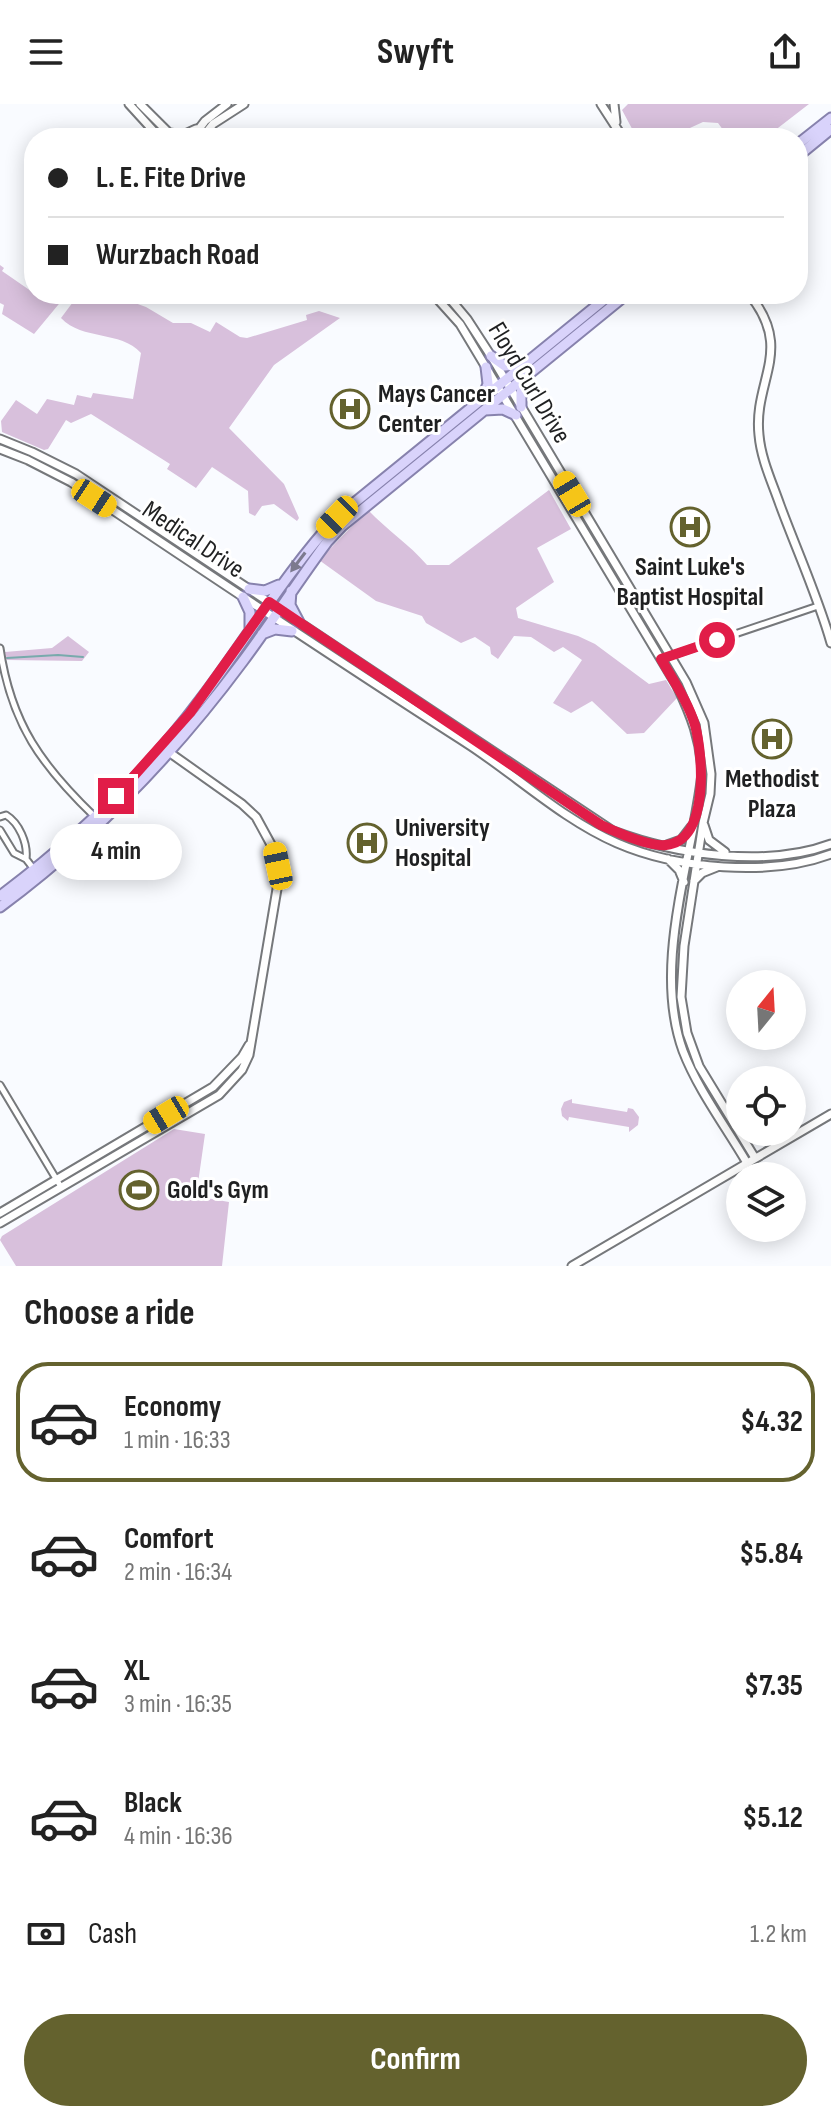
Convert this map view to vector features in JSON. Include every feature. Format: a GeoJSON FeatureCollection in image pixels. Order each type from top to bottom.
{"type":"FeatureCollection","features":[{"type":"Feature","properties":{"kind":"main road"},"geometry":{"type":"LineString","coordinates":[[808,136],[831,118]]}},
{"type":"Feature","properties":{"kind":"main road"},"geometry":{"type":"LineString","coordinates":[[808,148],[831,129]]}},
{"type":"Feature","properties":{"kind":"main road"},"geometry":{"type":"LineString","coordinates":[[0,907],[54,866],[165,750],[262,634],[342,526],[482,411],[600,304]]}},
{"type":"Feature","properties":{"kind":"main road"},"geometry":{"type":"LineString","coordinates":[[482,411],[518,411],[528,368],[614,304]]}},
{"type":"Feature","properties":{"kind":"main road"},"geometry":{"type":"LineString","coordinates":[[491,356],[505,366],[528,368]]}},
{"type":"Feature","properties":{"kind":"main road"},"geometry":{"type":"LineString","coordinates":[[482,399],[487,388],[486,367]]}},
{"type":"Feature","properties":{"kind":"main road"},"geometry":{"type":"LineString","coordinates":[[165,750],[282,584],[337,517],[482,399],[504,388]]}},
{"type":"Feature","properties":{"kind":"main road"},"geometry":{"type":"LineString","coordinates":[[249,632],[250,612],[246,593],[265,591],[282,584]]}},
{"type":"Feature","properties":{"kind":"main road"},"geometry":{"type":"LineString","coordinates":[[262,634],[296,626],[290,605],[291,591]]}},
{"type":"Feature","properties":{"kind":"main road"},"geometry":{"type":"LineString","coordinates":[[0,896],[98,820]]}},
{"type":"Feature","properties":{"kind":"street"},"geometry":{"type":"LineString","coordinates":[[129,104],[151,128]]}},
{"type":"Feature","properties":{"kind":"street"},"geometry":{"type":"LineString","coordinates":[[140,104],[164,128]]}},
{"type":"Feature","properties":{"kind":"street"},"geometry":{"type":"LineString","coordinates":[[197,128],[227,104]]}},
{"type":"Feature","properties":{"kind":"street"},"geometry":{"type":"LineString","coordinates":[[211,128],[220,118],[244,104]]}},
{"type":"Feature","properties":{"kind":"street"},"geometry":{"type":"LineString","coordinates":[[601,104],[616,128]]}},
{"type":"Feature","properties":{"kind":"street"},"geometry":{"type":"LineString","coordinates":[[612,104],[618,128]]}},
{"type":"Feature","properties":{"kind":"street","name":"Floyd Curl Drive"},"geometry":{"type":"LineString","coordinates":[[442,304],[460,324],[486,367],[504,388]]}},
{"type":"Feature","properties":{"kind":"street","name":"Floyd Curl Drive"},"geometry":{"type":"LineString","coordinates":[[454,304],[491,356],[504,388],[665,657],[692,717],[701,754],[702,774],[688,882],[681,982],[686,1028],[699,1066],[751,1160]]}},
{"type":"Feature","properties":{"kind":"street"},"geometry":{"type":"LineString","coordinates":[[755,304],[766,322],[771,351],[758,417],[762,456],[831,643]]}},
{"type":"Feature","properties":{"kind":"street","name":"Medical Drive"},"geometry":{"type":"LineString","coordinates":[[0,439],[76,474],[246,593],[273,618],[296,626]]}},
{"type":"Feature","properties":{"kind":"street","name":"Medical Drive"},"geometry":{"type":"LineString","coordinates":[[0,449],[71,482],[246,593],[269,602],[296,626],[475,749],[613,831],[694,851],[730,854],[783,856],[809,852],[831,844]]}},
{"type":"Feature","properties":{"kind":"street"},"geometry":{"type":"LineString","coordinates":[[665,657],[818,606]]}},
{"type":"Feature","properties":{"kind":"street"},"geometry":{"type":"LineString","coordinates":[[0,648],[2,671],[16,711],[36,751],[62,785],[98,820]]}},
{"type":"Feature","properties":{"kind":"street","name":"Floyd Curl Drive"},"geometry":{"type":"LineString","coordinates":[[665,657],[686,682],[701,715],[710,753],[710,794],[698,823]]}},
{"type":"Feature","properties":{"kind":"street"},"geometry":{"type":"LineString","coordinates":[[692,717],[701,715]]}},
{"type":"Feature","properties":{"kind":"street"},"geometry":{"type":"LineString","coordinates":[[0,1213],[59,1184],[219,1095],[242,1070],[249,1055],[278,883],[274,850],[261,824],[242,804],[165,750]]}},
{"type":"Feature","properties":{"kind":"street","name":"Medical Drive"},"geometry":{"type":"LineString","coordinates":[[548,795],[596,832],[619,844],[666,858],[748,868],[795,864],[831,854]]}},
{"type":"Feature","properties":{"kind":"street"},"geometry":{"type":"LineString","coordinates":[[0,817],[6,815],[11,818],[28,846],[26,859]]}},
{"type":"Feature","properties":{"kind":"street"},"geometry":{"type":"LineString","coordinates":[[665,845],[684,837],[698,823],[709,840],[730,854]]}},
{"type":"Feature","properties":{"kind":"street"},"geometry":{"type":"LineString","coordinates":[[0,830],[14,853],[26,859],[34,869]]}},
{"type":"Feature","properties":{"kind":"street"},"geometry":{"type":"LineString","coordinates":[[666,858],[688,882],[705,871],[721,866]]}},
{"type":"Feature","properties":{"kind":"street"},"geometry":{"type":"LineString","coordinates":[[0,1085],[59,1184]]}},
{"type":"Feature","properties":{"kind":"street"},"geometry":{"type":"LineString","coordinates":[[572,1266],[831,1114]]}},
{"type":"Feature","properties":{"kind":"street"},"geometry":{"type":"LineString","coordinates":[[0,1223],[59,1184]]}},
{"type":"Feature","properties":{"kind":"shaded area"},"geometry":{"type":"Polygon","coordinates":[[[628,104],[809,104],[778,128],[722,128],[718,123],[703,122],[690,128],[632,128],[622,110],[628,104]]]}},
{"type":"Feature","properties":{"kind":"shaded area"},"geometry":{"type":"Polygon","coordinates":[[[0,265],[4,268],[2,271],[24,286],[24,304],[59,304],[34,334],[2,314],[4,305],[0,303],[0,265]]]}},
{"type":"Feature","properties":{"kind":"shaded area"},"geometry":{"type":"Polygon","coordinates":[[[72,304],[138,304],[173,323],[191,323],[210,332],[216,322],[247,338],[307,320],[306,315],[319,311],[340,318],[274,365],[229,428],[284,484],[299,518],[297,521],[274,504],[262,506],[255,516],[249,513],[248,491],[212,467],[196,488],[167,469],[170,464],[91,414],[71,423],[66,420],[48,449],[44,450],[2,432],[1,421],[16,400],[37,414],[47,399],[74,405],[77,395],[91,398],[93,393],[133,399],[141,353],[123,341],[80,330],[61,318],[72,304]]]}},
{"type":"Feature","properties":{"kind":"shaded area"},"geometry":{"type":"Polygon","coordinates":[[[549,490],[571,529],[537,548],[554,582],[516,608],[518,618],[595,644],[649,684],[666,680],[677,698],[644,733],[627,734],[592,701],[571,713],[553,703],[582,660],[563,647],[554,652],[531,637],[514,636],[498,659],[491,654],[490,647],[475,637],[461,643],[426,623],[422,616],[376,601],[319,560],[368,510],[427,565],[449,565],[549,490]]]}},
{"type":"Feature","properties":{"kind":"shaded area"},"geometry":{"type":"Polygon","coordinates":[[[68,636],[89,652],[82,661],[7,660],[5,652],[52,648],[68,636]]]}},
{"type":"Feature","properties":{"kind":"shaded area"},"geometry":{"type":"Polygon","coordinates":[[[572,1099],[572,1103],[627,1112],[628,1108],[633,1109],[639,1117],[638,1125],[629,1132],[629,1127],[569,1117],[568,1121],[562,1116],[561,1109],[564,1102],[572,1099]]]}},
{"type":"Feature","properties":{"kind":"shaded area"},"geometry":{"type":"Polygon","coordinates":[[[174,1129],[205,1134],[197,1190],[201,1197],[229,1202],[222,1266],[16,1266],[0,1240],[2,1236],[174,1129]]]}},
{"type":"Feature","properties":{"kind":"waterway"},"geometry":{"type":"LineString","coordinates":[[7,658],[83,657]]}},
{"type":"Feature","properties":{"kind":"place","name":"Mays Cancer Center"},"geometry":{"type":"Point","coordinates":[350,409]}},
{"type":"Feature","properties":{"kind":"place","name":"Saint Luke's Baptist Hospital"},"geometry":{"type":"Point","coordinates":[690,527]}},
{"type":"Feature","properties":{"kind":"place","name":"Methodist Plaza"},"geometry":{"type":"Point","coordinates":[772,739]}},
{"type":"Feature","properties":{"kind":"place","name":"University Hospital"},"geometry":{"type":"Point","coordinates":[367,843]}},
{"type":"Feature","properties":{"kind":"place","name":"Gold's Gym"},"geometry":{"type":"Point","coordinates":[139,1190]}},
{"type":"Feature","properties":{"kind":"route"},"geometry":{"type":"LineString","coordinates":[[116,796],[190,713],[269,602],[601,825],[623,835],[665,845],[677,842],[688,833],[694,822],[702,774],[701,754],[695,724],[661,659],[717,640]]}}]}
